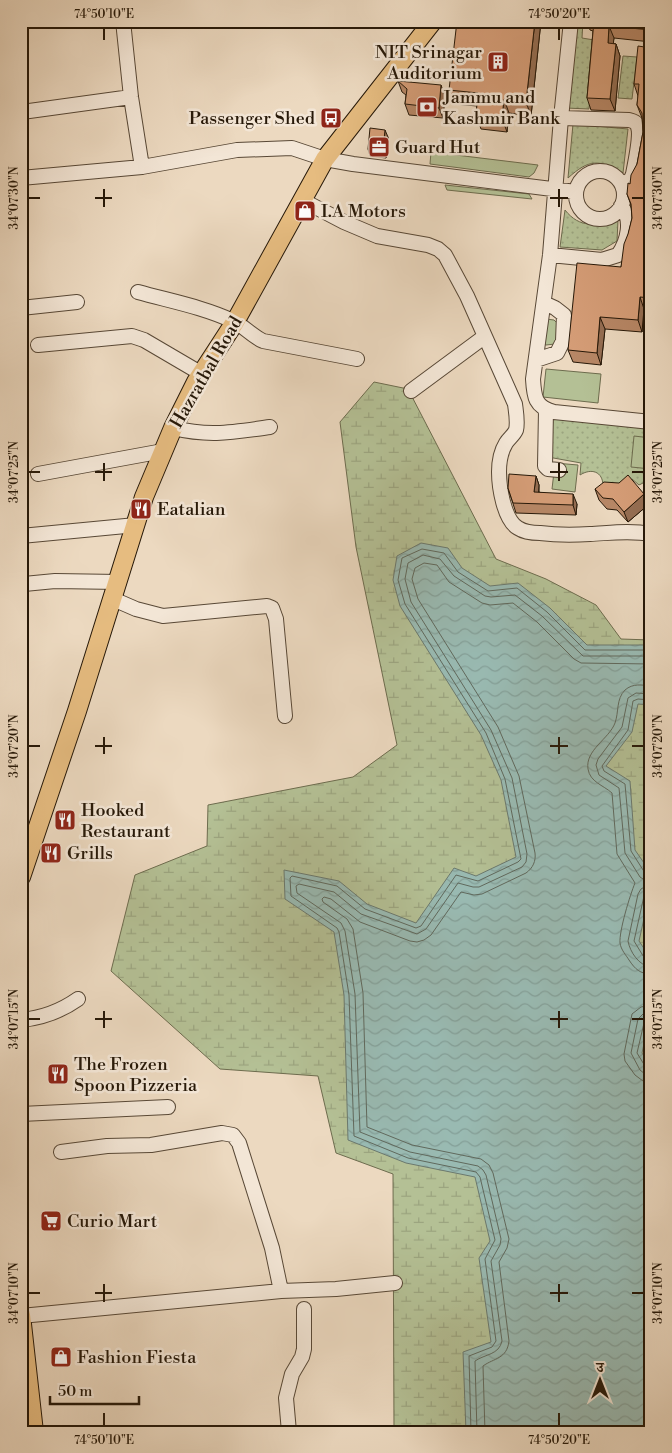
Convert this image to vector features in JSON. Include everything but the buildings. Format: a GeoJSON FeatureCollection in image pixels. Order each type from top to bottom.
{"type":"FeatureCollection","features":[{"type":"Feature","properties":{"kind":"main road","name":"Hazratbal Road"},"geometry":{"type":"LineString","coordinates":[[21,877],[25,854],[78,711],[144,497],[173,428],[202,374],[235,322],[325,159],[433,21]]}},
{"type":"Feature","properties":{"kind":"main road"},"geometry":{"type":"LineString","coordinates":[[21,1316],[34,1432]]}},
{"type":"Feature","properties":{"kind":"street"},"geometry":{"type":"LineString","coordinates":[[123,21],[131,97],[142,167]]}},
{"type":"Feature","properties":{"kind":"street"},"geometry":{"type":"LineString","coordinates":[[571,21],[550,255],[533,379],[534,392],[537,402],[546,410],[651,422]]}},
{"type":"Feature","properties":{"kind":"street"},"geometry":{"type":"LineString","coordinates":[[22,112],[131,97]]}},
{"type":"Feature","properties":{"kind":"street"},"geometry":{"type":"LineString","coordinates":[[561,118],[629,120],[636,123],[638,126],[638,137],[633,174],[622,185]]}},
{"type":"Feature","properties":{"kind":"street"},"geometry":{"type":"LineString","coordinates":[[21,178],[142,167],[237,150],[292,148],[325,159],[576,192]]}},
{"type":"Feature","properties":{"kind":"street"},"geometry":{"type":"LineString","coordinates":[[599,171],[613,175],[622,185],[624,199],[617,211],[606,218],[592,217],[582,210],[576,198],[576,192],[578,185],[586,175],[599,171]]}},
{"type":"Feature","properties":{"kind":"street"},"geometry":{"type":"LineString","coordinates":[[302,200],[344,222],[377,236],[428,245],[438,249],[448,259],[459,278],[515,404],[517,420],[515,432],[501,454],[499,471],[500,489],[510,520],[517,528],[528,532],[587,534],[627,531],[651,534]]}},
{"type":"Feature","properties":{"kind":"street"},"geometry":{"type":"LineString","coordinates":[[550,255],[602,260],[618,255],[625,242],[628,224],[628,217],[621,206]]}},
{"type":"Feature","properties":{"kind":"street"},"geometry":{"type":"LineString","coordinates":[[138,292],[201,309],[235,322],[254,337],[263,340],[357,359]]}},
{"type":"Feature","properties":{"kind":"street"},"geometry":{"type":"LineString","coordinates":[[21,308],[77,302]]}},
{"type":"Feature","properties":{"kind":"street"},"geometry":{"type":"LineString","coordinates":[[536,360],[557,352],[562,340],[564,316],[556,308],[544,304]]}},
{"type":"Feature","properties":{"kind":"street"},"geometry":{"type":"LineString","coordinates":[[38,345],[132,336],[144,340],[202,374]]}},
{"type":"Feature","properties":{"kind":"street"},"geometry":{"type":"LineString","coordinates":[[411,391],[484,337]]}},
{"type":"Feature","properties":{"kind":"street"},"geometry":{"type":"LineString","coordinates":[[546,410],[545,466],[548,469],[559,470]]}},
{"type":"Feature","properties":{"kind":"street"},"geometry":{"type":"LineString","coordinates":[[173,428],[202,434],[222,434],[270,427]]}},
{"type":"Feature","properties":{"kind":"street"},"geometry":{"type":"LineString","coordinates":[[38,474],[163,451]]}},
{"type":"Feature","properties":{"kind":"street"},"geometry":{"type":"LineString","coordinates":[[21,536],[136,525]]}},
{"type":"Feature","properties":{"kind":"street"},"geometry":{"type":"LineString","coordinates":[[24,584],[55,581],[119,582]]}},
{"type":"Feature","properties":{"kind":"street"},"geometry":{"type":"LineString","coordinates":[[113,599],[163,616],[267,606],[272,608],[276,619],[285,716]]}},
{"type":"Feature","properties":{"kind":"street"},"geometry":{"type":"LineString","coordinates":[[21,1020],[45,1016],[63,1010],[78,999]]}},
{"type":"Feature","properties":{"kind":"street"},"geometry":{"type":"LineString","coordinates":[[21,1114],[168,1107]]}},
{"type":"Feature","properties":{"kind":"street"},"geometry":{"type":"LineString","coordinates":[[61,1152],[107,1146],[151,1145],[222,1133],[233,1135],[239,1143],[272,1248],[281,1291]]}},
{"type":"Feature","properties":{"kind":"street"},"geometry":{"type":"LineString","coordinates":[[21,1316],[281,1291],[336,1290],[395,1283]]}},
{"type":"Feature","properties":{"kind":"street"},"geometry":{"type":"LineString","coordinates":[[288,1432],[286,1398],[290,1379],[302,1357],[304,1349],[304,1309]]}},
{"type":"Feature","properties":{"kind":"green space"},"geometry":{"type":"Polygon","coordinates":[[[574,21],[583,21],[582,38],[594,40],[589,109],[566,108],[574,21]]]}},
{"type":"Feature","properties":{"kind":"green space"},"geometry":{"type":"Polygon","coordinates":[[[623,56],[637,57],[632,99],[618,98],[623,56]]]}},
{"type":"Feature","properties":{"kind":"green space"},"geometry":{"type":"Polygon","coordinates":[[[573,124],[628,129],[623,173],[607,165],[594,163],[582,167],[568,178],[573,124]]]}},
{"type":"Feature","properties":{"kind":"green space"},"geometry":{"type":"Polygon","coordinates":[[[431,152],[538,165],[534,173],[529,177],[430,164],[431,152]]]}},
{"type":"Feature","properties":{"kind":"green space"},"geometry":{"type":"Polygon","coordinates":[[[445,185],[529,194],[532,199],[447,190],[445,185]]]}},
{"type":"Feature","properties":{"kind":"green space"},"geometry":{"type":"Polygon","coordinates":[[[565,210],[583,223],[596,224],[618,220],[617,241],[602,250],[560,247],[565,210]]]}},
{"type":"Feature","properties":{"kind":"green space"},"geometry":{"type":"Polygon","coordinates":[[[546,319],[554,320],[560,326],[555,344],[542,344],[546,319]]]}},
{"type":"Feature","properties":{"kind":"green space"},"geometry":{"type":"Polygon","coordinates":[[[546,369],[601,374],[598,403],[543,397],[546,369]]]}},
{"type":"Feature","properties":{"kind":"green space"},"geometry":{"type":"Polygon","coordinates":[[[374,382],[408,389],[496,559],[546,579],[596,605],[621,639],[651,640],[651,1432],[394,1432],[393,1174],[336,1153],[318,1076],[220,1069],[111,971],[135,875],[207,846],[208,805],[353,777],[397,745],[356,547],[340,422],[374,382]]]}},
{"type":"Feature","properties":{"kind":"green space"},"geometry":{"type":"Polygon","coordinates":[[[550,418],[651,426],[651,479],[639,485],[632,479],[620,488],[603,486],[601,477],[596,472],[592,471],[580,475],[581,463],[548,457],[550,418]]]}},
{"type":"Feature","properties":{"kind":"green space"},"geometry":{"type":"Polygon","coordinates":[[[634,436],[651,438],[651,469],[631,467],[634,436]]]}},
{"type":"Feature","properties":{"kind":"green space"},"geometry":{"type":"Polygon","coordinates":[[[555,463],[578,465],[575,492],[552,489],[555,463]]]}},
{"type":"Feature","properties":{"kind":"water"},"geometry":{"type":"Polygon","coordinates":[[[421,543],[448,548],[462,568],[490,586],[518,583],[550,608],[587,645],[649,645],[651,649],[651,705],[638,704],[632,732],[606,766],[630,781],[635,850],[651,873],[651,887],[639,941],[651,959],[651,1012],[642,1053],[651,1066],[651,1432],[466,1432],[463,1352],[491,1342],[479,1258],[490,1241],[475,1177],[406,1163],[348,1140],[344,995],[334,932],[285,899],[284,870],[339,881],[367,904],[416,923],[454,868],[476,876],[516,857],[501,780],[481,735],[400,606],[393,580],[397,556],[421,543]]]}},
{"type":"Feature","properties":{"kind":"place","name":"NIT Srinagar Auditorium"},"geometry":{"type":"Point","coordinates":[498,62]}},
{"type":"Feature","properties":{"kind":"place","name":"Jammu and Kashmir Bank"},"geometry":{"type":"Point","coordinates":[427,107]}},
{"type":"Feature","properties":{"kind":"place","name":"Passenger Shed"},"geometry":{"type":"Point","coordinates":[331,118]}},
{"type":"Feature","properties":{"kind":"place","name":"Guard Hut"},"geometry":{"type":"Point","coordinates":[379,147]}},
{"type":"Feature","properties":{"kind":"place","name":"I.A Motors"},"geometry":{"type":"Point","coordinates":[305,211]}},
{"type":"Feature","properties":{"kind":"place","name":"Eatalian"},"geometry":{"type":"Point","coordinates":[141,509]}},
{"type":"Feature","properties":{"kind":"place","name":"Hooked Restaurant"},"geometry":{"type":"Point","coordinates":[65,820]}},
{"type":"Feature","properties":{"kind":"place","name":"Grills"},"geometry":{"type":"Point","coordinates":[51,853]}},
{"type":"Feature","properties":{"kind":"place","name":"The Frozen Spoon Pizzeria"},"geometry":{"type":"Point","coordinates":[58,1074]}},
{"type":"Feature","properties":{"kind":"place","name":"Curio Mart"},"geometry":{"type":"Point","coordinates":[51,1221]}},
{"type":"Feature","properties":{"kind":"place","name":"Fashion Fiesta"},"geometry":{"type":"Point","coordinates":[61,1357]}}]}
